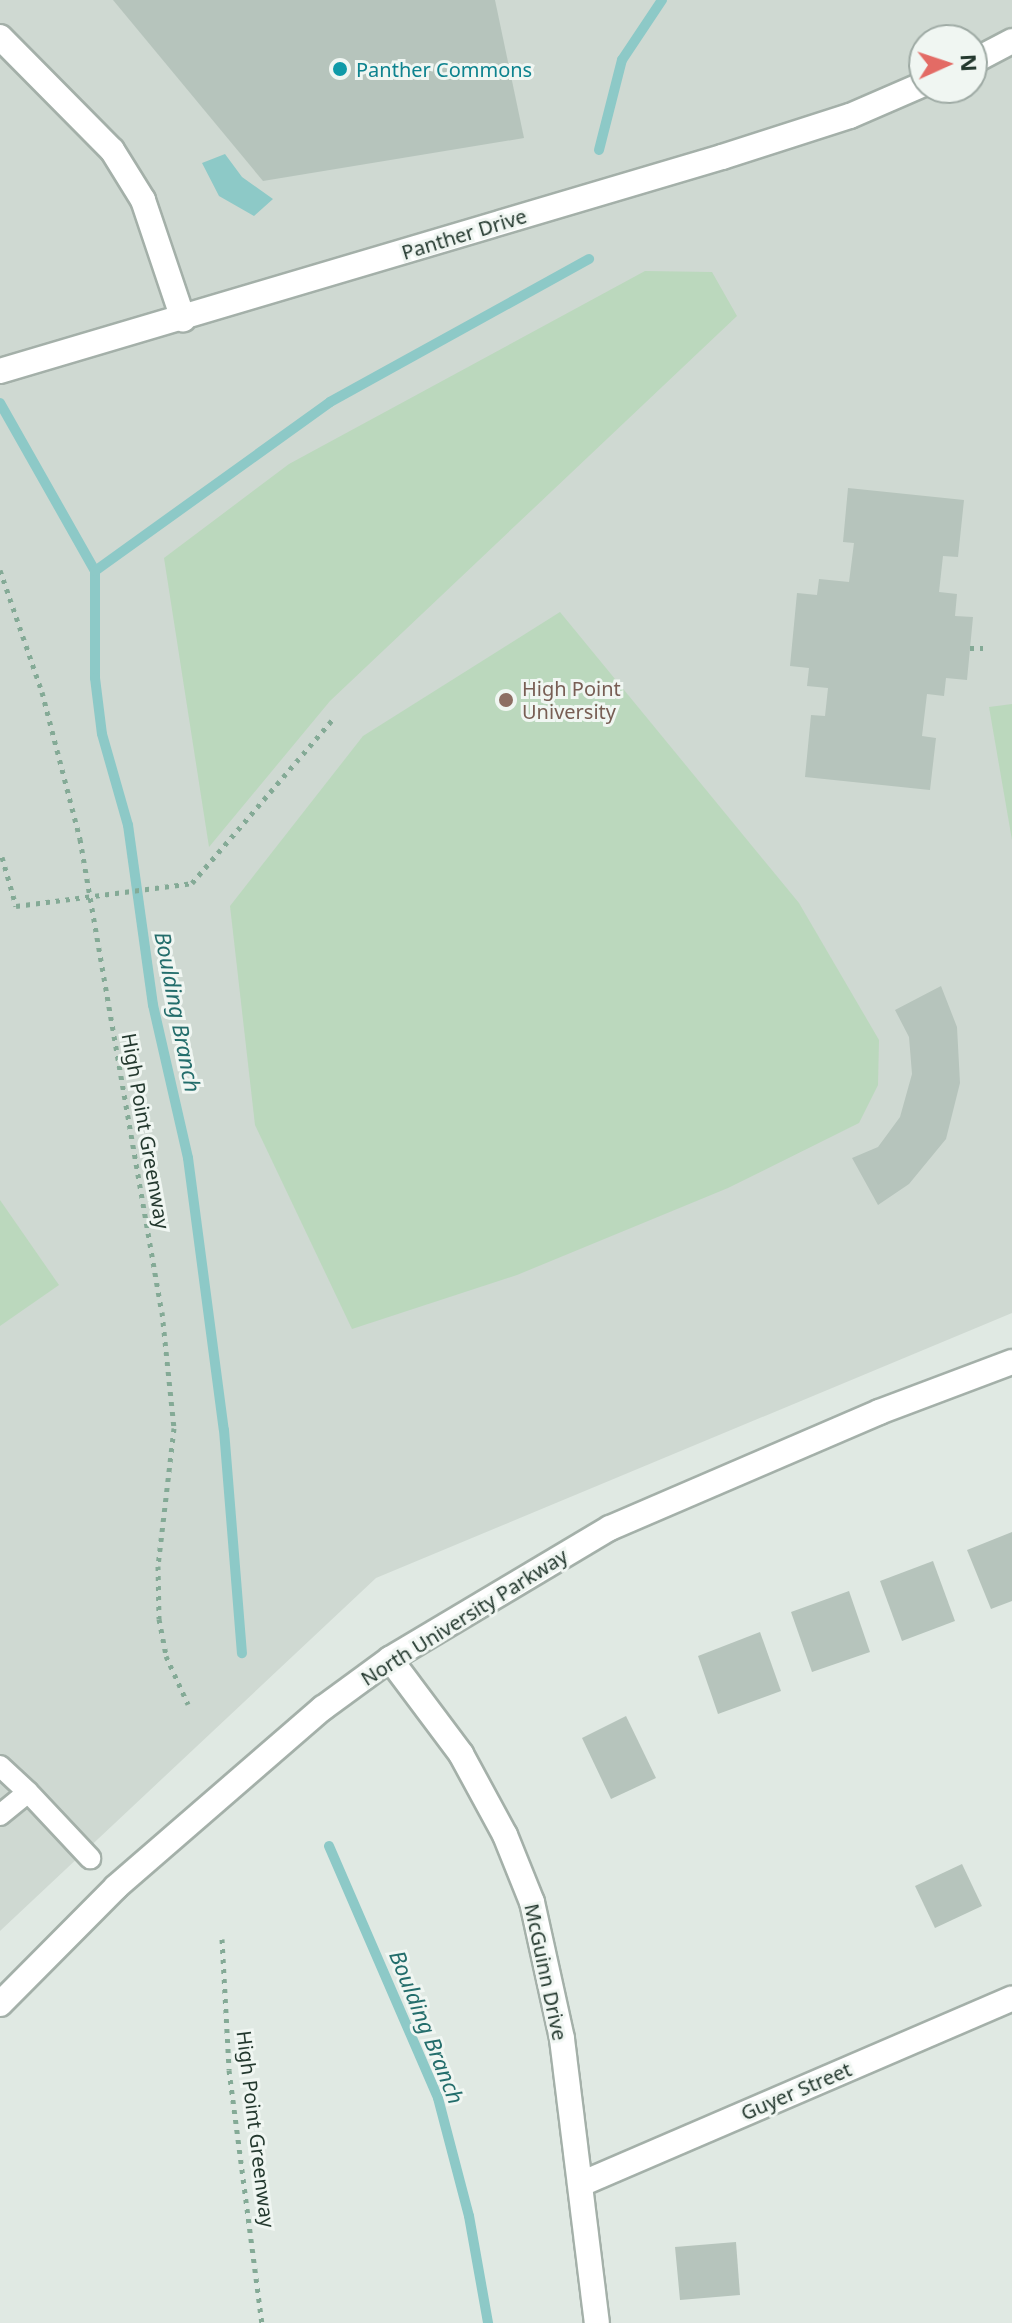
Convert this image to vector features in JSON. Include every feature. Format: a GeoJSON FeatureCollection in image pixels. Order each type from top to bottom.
{"type":"FeatureCollection","features":[{"type":"Feature","properties":{"kind":"street"},"geometry":{"type":"LineString","coordinates":[[0,37],[112,150],[143,200],[183,319]]}},
{"type":"Feature","properties":{"kind":"street"},"geometry":{"type":"LineString","coordinates":[[988,54],[1012,41]]}},
{"type":"Feature","properties":{"kind":"street","name":"Panther Drive"},"geometry":{"type":"LineString","coordinates":[[6,369],[183,319],[763,144],[850,116],[908,91]]}},
{"type":"Feature","properties":{"kind":"street","name":"North University Parkway"},"geometry":{"type":"LineString","coordinates":[[0,2004],[116,1887],[323,1708],[390,1659],[610,1528],[879,1412],[1012,1362]]}},
{"type":"Feature","properties":{"kind":"street","name":"McGuinn Drive"},"geometry":{"type":"LineString","coordinates":[[390,1659],[461,1754],[505,1835],[532,1902],[562,2039],[597,2323]]}},
{"type":"Feature","properties":{"kind":"street","name":"Guyer Street"},"geometry":{"type":"LineString","coordinates":[[581,2184],[1012,1998]]}},
{"type":"Feature","properties":{"kind":"lane"},"geometry":{"type":"LineString","coordinates":[[0,1766],[90,1858]]}},
{"type":"Feature","properties":{"kind":"lane"},"geometry":{"type":"LineString","coordinates":[[0,1815],[28,1792]]}},
{"type":"Feature","properties":{"kind":"path","name":"High Point Greenway"},"geometry":{"type":"LineString","coordinates":[[0,570],[42,692],[80,839],[162,1312],[174,1428],[158,1566],[159,1619],[166,1656],[188,1704]]}},
{"type":"Feature","properties":{"kind":"path"},"geometry":{"type":"LineString","coordinates":[[970,648],[983,648]]}},
{"type":"Feature","properties":{"kind":"path"},"geometry":{"type":"LineString","coordinates":[[2,857],[16,906],[89,896],[171,890],[192,883],[334,718]]}},
{"type":"Feature","properties":{"kind":"path","name":"High Point Greenway"},"geometry":{"type":"LineString","coordinates":[[222,1939],[229,2070],[262,2323]]}},
{"type":"Feature","properties":{"kind":"shaded area","name":"High Point University"},"geometry":{"type":"Polygon","coordinates":[[[0,0],[1012,0],[1012,1313],[376,1578],[0,1931],[0,0]]]}},
{"type":"Feature","properties":{"kind":"green space"},"geometry":{"type":"Polygon","coordinates":[[[645,271],[712,272],[737,316],[330,701],[209,847],[164,558],[289,464],[645,271]]]}},
{"type":"Feature","properties":{"kind":"green space"},"geometry":{"type":"Polygon","coordinates":[[[560,612],[799,903],[879,1040],[878,1085],[859,1123],[728,1188],[517,1275],[352,1329],[255,1125],[230,906],[363,736],[560,612]]]}},
{"type":"Feature","properties":{"kind":"green space"},"geometry":{"type":"Polygon","coordinates":[[[1012,704],[1012,840],[989,707],[1012,704]]]}},
{"type":"Feature","properties":{"kind":"green space"},"geometry":{"type":"Polygon","coordinates":[[[0,1200],[59,1285],[0,1326],[0,1200]]]}},
{"type":"Feature","properties":{"kind":"water"},"geometry":{"type":"Polygon","coordinates":[[[225,154],[242,177],[273,199],[254,216],[219,196],[202,163],[225,154]]]}},
{"type":"Feature","properties":{"kind":"building","name":"Panther Commons"},"geometry":{"type":"Polygon","coordinates":[[[113,0],[495,0],[524,138],[263,181],[113,0]]]}},
{"type":"Feature","properties":{"kind":"building"},"geometry":{"type":"Polygon","coordinates":[[[848,488],[964,500],[958,557],[943,556],[939,592],[957,594],[955,616],[973,617],[967,680],[946,678],[944,696],[927,694],[922,736],[936,738],[930,790],[805,777],[811,715],[825,716],[828,688],[807,686],[809,668],[790,666],[797,593],[817,595],[819,579],[849,582],[854,543],[843,542],[848,488]]]}},
{"type":"Feature","properties":{"kind":"building"},"geometry":{"type":"Polygon","coordinates":[[[941,986],[957,1027],[960,1083],[946,1139],[909,1184],[878,1205],[852,1158],[878,1147],[900,1117],[912,1074],[909,1037],[895,1010],[941,986]]]}},
{"type":"Feature","properties":{"kind":"building"},"geometry":{"type":"Polygon","coordinates":[[[1012,1532],[1012,1601],[991,1609],[967,1550],[1012,1532]]]}},
{"type":"Feature","properties":{"kind":"building"},"geometry":{"type":"Polygon","coordinates":[[[933,1561],[955,1621],[902,1641],[880,1581],[933,1561]]]}},
{"type":"Feature","properties":{"kind":"building"},"geometry":{"type":"Polygon","coordinates":[[[849,1591],[870,1652],[812,1672],[791,1612],[849,1591]]]}},
{"type":"Feature","properties":{"kind":"building"},"geometry":{"type":"Polygon","coordinates":[[[760,1632],[781,1691],[718,1714],[698,1656],[760,1632]]]}},
{"type":"Feature","properties":{"kind":"building"},"geometry":{"type":"Polygon","coordinates":[[[626,1716],[656,1778],[611,1799],[582,1738],[626,1716]]]}},
{"type":"Feature","properties":{"kind":"building"},"geometry":{"type":"Polygon","coordinates":[[[962,1864],[982,1906],[935,1928],[915,1886],[962,1864]]]}},
{"type":"Feature","properties":{"kind":"building"},"geometry":{"type":"Polygon","coordinates":[[[736,2242],[740,2295],[680,2300],[675,2247],[736,2242]]]}},
{"type":"Feature","properties":{"kind":"waterway"},"geometry":{"type":"LineString","coordinates":[[599,150],[622,60],[662,0]]}},
{"type":"Feature","properties":{"kind":"waterway"},"geometry":{"type":"LineString","coordinates":[[95,571],[330,402],[589,259]]}},
{"type":"Feature","properties":{"kind":"waterway","name":"Boulding Branch"},"geometry":{"type":"LineString","coordinates":[[0,403],[95,571],[95,678],[102,734],[128,825],[153,1005],[188,1158],[224,1430],[242,1653]]}},
{"type":"Feature","properties":{"kind":"waterway","name":"Boulding Branch"},"geometry":{"type":"LineString","coordinates":[[329,1846],[438,2098],[469,2216],[488,2323]]}},
{"type":"Feature","properties":{"kind":"place","name":"Panther Commons"},"geometry":{"type":"Point","coordinates":[340,69]}},
{"type":"Feature","properties":{"kind":"place","name":"High Point University"},"geometry":{"type":"Point","coordinates":[506,700]}}]}
